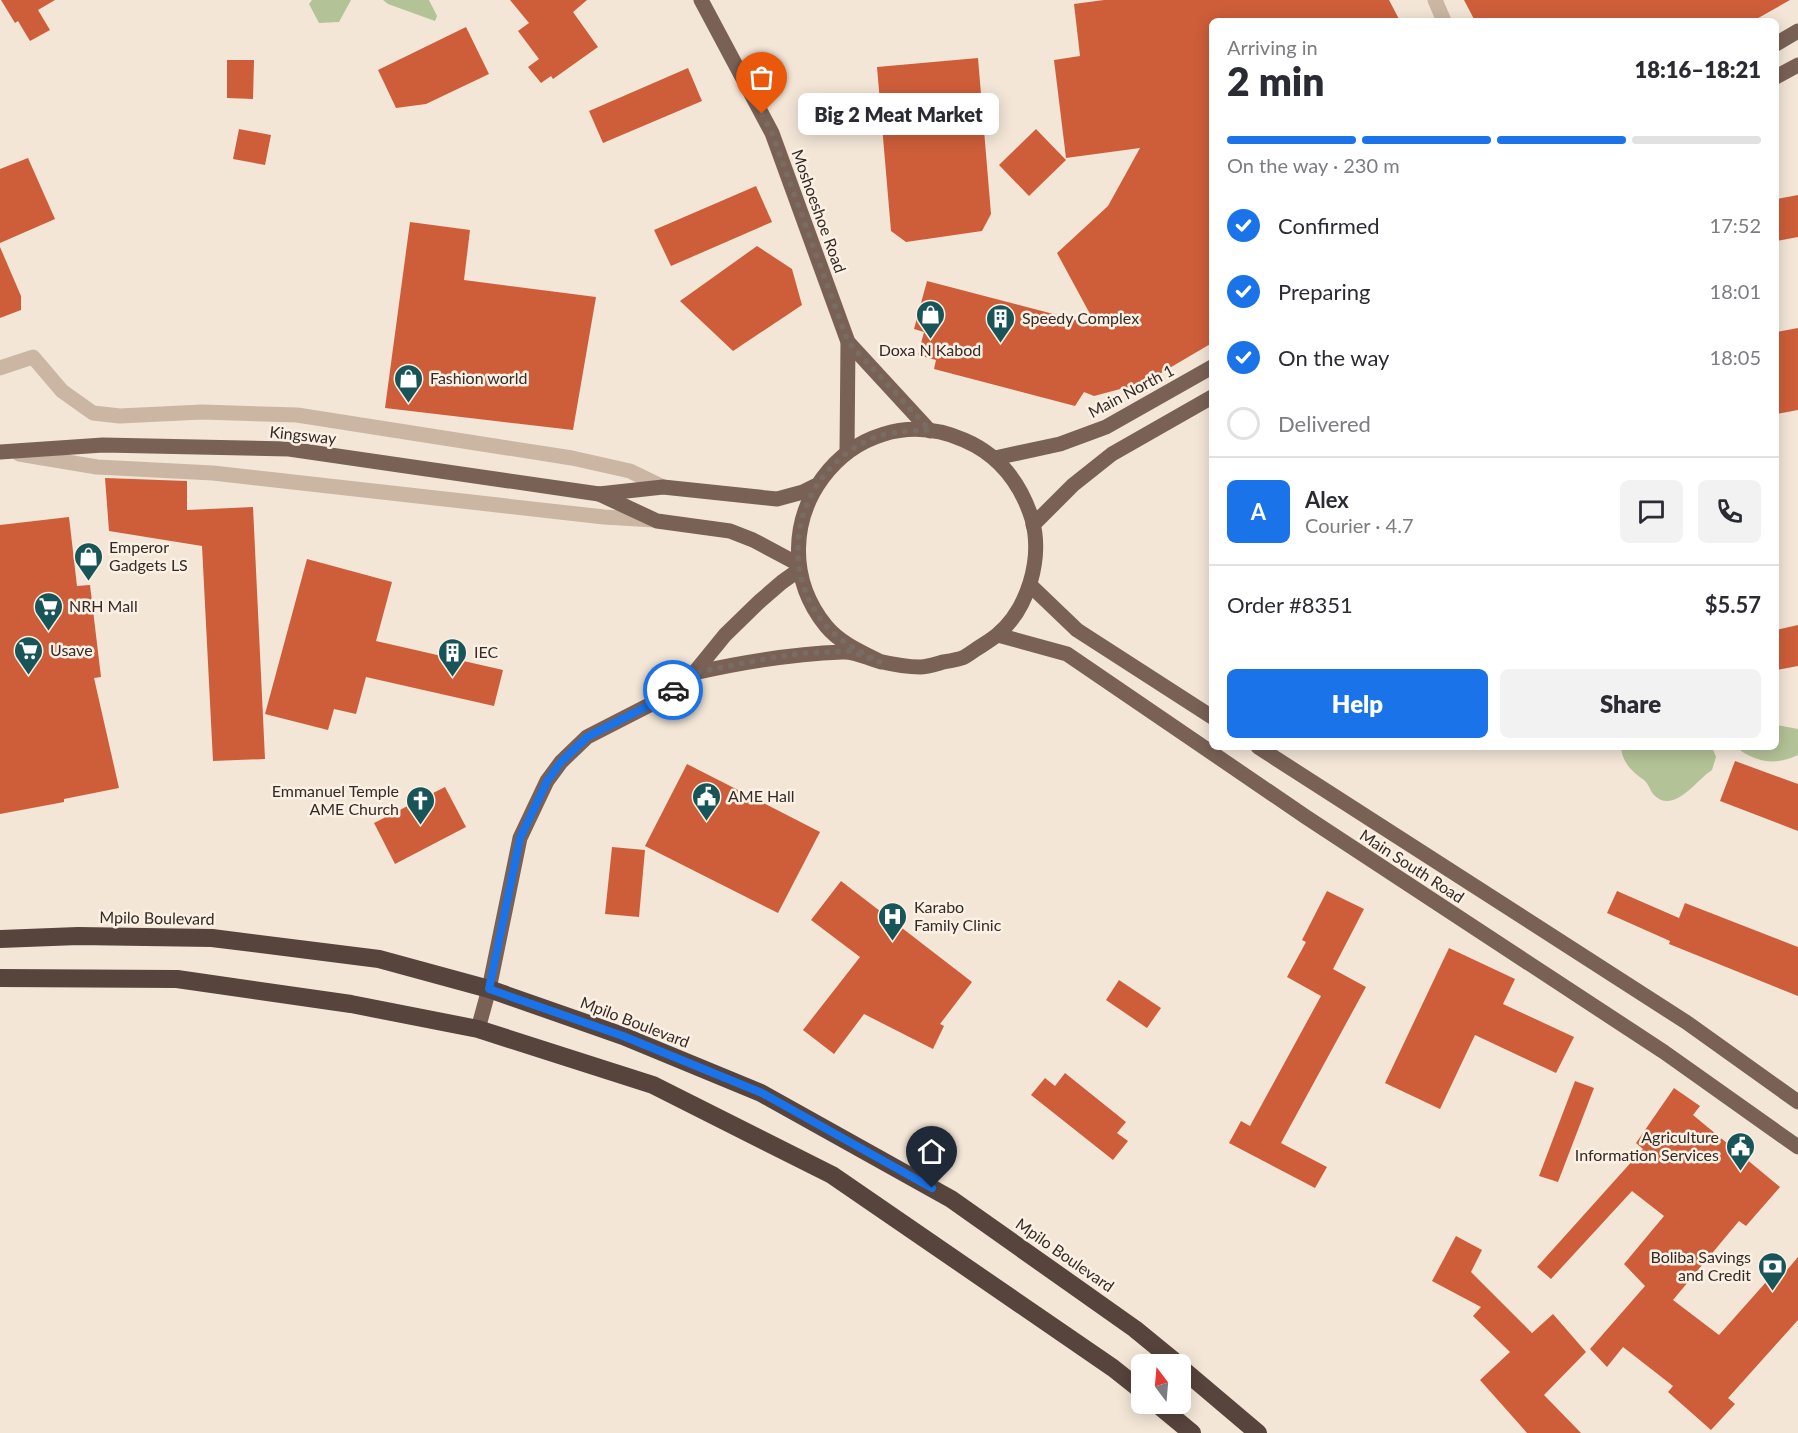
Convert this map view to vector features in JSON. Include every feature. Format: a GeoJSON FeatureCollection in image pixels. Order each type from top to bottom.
{"type":"FeatureCollection","features":[{"type":"Feature","properties":{"kind":"highway","name":"Mpilo Boulevard"},"geometry":{"type":"LineString","coordinates":[[0,939],[78,936],[212,938],[379,959],[489,989],[623,1036],[762,1093],[951,1199],[1135,1329],[1165,1354]]}},
{"type":"Feature","properties":{"kind":"highway"},"geometry":{"type":"LineString","coordinates":[[0,978],[177,979],[351,1004],[478,1029],[653,1085],[832,1175],[1131,1383]]}},
{"type":"Feature","properties":{"kind":"highway","name":"Mpilo Boulevard"},"geometry":{"type":"LineString","coordinates":[[1191,1375],[1258,1433]]}},
{"type":"Feature","properties":{"kind":"highway"},"geometry":{"type":"LineString","coordinates":[[1169,1414],[1192,1433]]}},
{"type":"Feature","properties":{"kind":"main road","name":"Moshoeshoe Road"},"geometry":{"type":"LineString","coordinates":[[701,0],[772,133],[848,342],[847,452]]}},
{"type":"Feature","properties":{"kind":"main road"},"geometry":{"type":"LineString","coordinates":[[1779,42],[1798,31]]}},
{"type":"Feature","properties":{"kind":"main road"},"geometry":{"type":"LineString","coordinates":[[1779,75],[1798,65]]}},
{"type":"Feature","properties":{"kind":"main road","name":"Moshoeshoe Road"},"geometry":{"type":"LineString","coordinates":[[848,342],[930,430]]}},
{"type":"Feature","properties":{"kind":"main road","name":"Main North 1"},"geometry":{"type":"LineString","coordinates":[[995,458],[1060,444],[1106,427],[1209,370]]}},
{"type":"Feature","properties":{"kind":"main road"},"geometry":{"type":"LineString","coordinates":[[1034,525],[1073,485],[1112,454],[1209,399]]}},
{"type":"Feature","properties":{"kind":"main road"},"geometry":{"type":"LineString","coordinates":[[694,673],[744,662],[806,653],[849,651],[880,662],[922,667],[963,658],[998,635],[1017,612],[1030,585],[1036,556],[1034,525],[1026,500],[1012,478],[995,458],[953,435],[930,430],[900,431],[872,438],[847,452],[829,468],[815,486],[804,511],[798,537],[799,567],[810,601],[827,627],[852,648],[880,662]]}},
{"type":"Feature","properties":{"kind":"main road","name":"Kingsway"},"geometry":{"type":"LineString","coordinates":[[3,452],[103,445],[289,449],[599,494],[663,487],[777,499],[815,486]]}},
{"type":"Feature","properties":{"kind":"main road","name":"Kingsway"},"geometry":{"type":"LineString","coordinates":[[599,494],[657,521],[730,531],[753,540],[799,567]]}},
{"type":"Feature","properties":{"kind":"main road"},"geometry":{"type":"LineString","coordinates":[[478,1029],[489,989],[520,838],[547,781],[561,762],[587,737],[667,696],[694,673],[725,635],[799,567]]}},
{"type":"Feature","properties":{"kind":"main road"},"geometry":{"type":"LineString","coordinates":[[1030,585],[1077,630],[1209,715]]}},
{"type":"Feature","properties":{"kind":"main road","name":"Main South Road"},"geometry":{"type":"LineString","coordinates":[[998,635],[1067,654],[1306,818],[1664,1052],[1798,1147]]}},
{"type":"Feature","properties":{"kind":"main road","name":"Main South Road"},"geometry":{"type":"LineString","coordinates":[[1263,750],[1686,1022],[1798,1102]]}},
{"type":"Feature","properties":{"kind":"street"},"geometry":{"type":"LineString","coordinates":[[1435,0],[1443,18]]}},
{"type":"Feature","properties":{"kind":"street"},"geometry":{"type":"LineString","coordinates":[[0,368],[33,357],[62,392],[93,413],[120,416],[221,412],[318,418],[572,458],[630,471],[663,487]]}},
{"type":"Feature","properties":{"kind":"street"},"geometry":{"type":"LineString","coordinates":[[3,452],[97,466],[213,473],[593,516],[657,521]]}},
{"type":"Feature","properties":{"kind":"green space"},"geometry":{"type":"Polygon","coordinates":[[[312,0],[351,0],[339,22],[319,23],[309,4],[312,0]]]}},
{"type":"Feature","properties":{"kind":"green space"},"geometry":{"type":"Polygon","coordinates":[[[383,0],[429,0],[437,16],[435,21],[388,4],[383,0]]]}},
{"type":"Feature","properties":{"kind":"green space"},"geometry":{"type":"Polygon","coordinates":[[[1779,726],[1798,729],[1798,755],[1783,760],[1769,761],[1755,758],[1741,751],[1779,750],[1779,726]]]}},
{"type":"Feature","properties":{"kind":"green space"},"geometry":{"type":"Polygon","coordinates":[[[1622,750],[1713,750],[1716,757],[1712,770],[1684,794],[1669,801],[1654,795],[1646,782],[1635,774],[1623,757],[1622,750]]]}},
{"type":"Feature","properties":{"kind":"building"},"geometry":{"type":"Polygon","coordinates":[[[1,0],[55,0],[38,10],[50,30],[30,41],[18,21],[15,23],[1,0]]]}},
{"type":"Feature","properties":{"kind":"building"},"geometry":{"type":"Polygon","coordinates":[[[510,0],[587,0],[573,12],[598,47],[553,79],[551,76],[541,83],[528,67],[539,59],[518,31],[529,23],[510,0]]]}},
{"type":"Feature","properties":{"kind":"building"},"geometry":{"type":"Polygon","coordinates":[[[1104,0],[1389,0],[1398,18],[1209,18],[1209,345],[1127,393],[1124,388],[1094,396],[1084,392],[1075,406],[934,369],[936,360],[918,355],[924,332],[914,329],[927,281],[1096,325],[1057,253],[1108,206],[1140,148],[1066,158],[1054,60],[1080,56],[1074,4],[1104,0]]]}},
{"type":"Feature","properties":{"kind":"building"},"geometry":{"type":"Polygon","coordinates":[[[1464,0],[1790,0],[1758,18],[1473,18],[1464,0]]]}},
{"type":"Feature","properties":{"kind":"building"},"geometry":{"type":"Polygon","coordinates":[[[466,27],[489,74],[426,104],[396,108],[378,70],[466,27]]]}},
{"type":"Feature","properties":{"kind":"building"},"geometry":{"type":"Polygon","coordinates":[[[978,58],[991,214],[982,231],[906,242],[891,231],[877,67],[978,58]]]}},
{"type":"Feature","properties":{"kind":"building"},"geometry":{"type":"Polygon","coordinates":[[[227,60],[254,60],[253,99],[227,98],[227,60]]]}},
{"type":"Feature","properties":{"kind":"building"},"geometry":{"type":"Polygon","coordinates":[[[688,68],[702,101],[603,143],[589,111],[688,68]]]}},
{"type":"Feature","properties":{"kind":"building"},"geometry":{"type":"Polygon","coordinates":[[[239,129],[271,135],[265,165],[233,159],[239,129]]]}},
{"type":"Feature","properties":{"kind":"building"},"geometry":{"type":"Polygon","coordinates":[[[1036,129],[1066,160],[1029,196],[999,165],[1036,129]]]}},
{"type":"Feature","properties":{"kind":"building"},"geometry":{"type":"Polygon","coordinates":[[[28,158],[55,219],[0,243],[0,169],[28,158]]]}},
{"type":"Feature","properties":{"kind":"building"},"geometry":{"type":"Polygon","coordinates":[[[756,186],[772,222],[671,266],[654,230],[756,186]]]}},
{"type":"Feature","properties":{"kind":"building"},"geometry":{"type":"Polygon","coordinates":[[[1798,195],[1798,237],[1779,240],[1779,198],[1798,195]]]}},
{"type":"Feature","properties":{"kind":"building"},"geometry":{"type":"Polygon","coordinates":[[[410,222],[470,230],[464,280],[596,297],[573,430],[385,408],[410,222]]]}},
{"type":"Feature","properties":{"kind":"building"},"geometry":{"type":"Polygon","coordinates":[[[757,246],[792,269],[802,305],[733,351],[680,301],[757,246]]]}},
{"type":"Feature","properties":{"kind":"building"},"geometry":{"type":"Polygon","coordinates":[[[0,247],[21,296],[21,310],[0,318],[0,247]]]}},
{"type":"Feature","properties":{"kind":"building"},"geometry":{"type":"Polygon","coordinates":[[[1798,328],[1798,410],[1779,413],[1779,331],[1798,328]]]}},
{"type":"Feature","properties":{"kind":"building"},"geometry":{"type":"Polygon","coordinates":[[[105,478],[187,481],[187,510],[253,507],[265,759],[213,761],[202,546],[109,531],[105,478]]]}},
{"type":"Feature","properties":{"kind":"building"},"geometry":{"type":"Polygon","coordinates":[[[69,517],[77,586],[90,585],[101,677],[94,678],[119,788],[64,799],[64,802],[0,814],[0,525],[69,517]]]}},
{"type":"Feature","properties":{"kind":"building"},"geometry":{"type":"Polygon","coordinates":[[[307,559],[392,582],[376,641],[503,670],[494,706],[366,677],[356,714],[334,709],[328,730],[265,714],[307,559]]]}},
{"type":"Feature","properties":{"kind":"building"},"geometry":{"type":"Polygon","coordinates":[[[1798,625],[1798,666],[1779,669],[1779,629],[1798,625]]]}},
{"type":"Feature","properties":{"kind":"building"},"geometry":{"type":"Polygon","coordinates":[[[1735,761],[1798,784],[1798,831],[1720,801],[1735,761]]]}},
{"type":"Feature","properties":{"kind":"building"},"geometry":{"type":"Polygon","coordinates":[[[687,764],[820,832],[778,913],[645,846],[687,764]]]}},
{"type":"Feature","properties":{"kind":"building","name":"Emmanuel Temple AME Church"},"geometry":{"type":"Polygon","coordinates":[[[445,787],[466,827],[395,864],[374,823],[445,787]]]}},
{"type":"Feature","properties":{"kind":"building"},"geometry":{"type":"Polygon","coordinates":[[[612,847],[645,850],[639,917],[605,914],[612,847]]]}},
{"type":"Feature","properties":{"kind":"building"},"geometry":{"type":"Polygon","coordinates":[[[841,881],[972,982],[940,1024],[944,1026],[933,1049],[864,1014],[834,1054],[803,1030],[860,957],[811,920],[841,881]]]}},
{"type":"Feature","properties":{"kind":"building"},"geometry":{"type":"Polygon","coordinates":[[[1327,891],[1364,909],[1333,969],[1366,987],[1281,1143],[1327,1167],[1315,1188],[1229,1143],[1241,1121],[1250,1126],[1321,996],[1287,977],[1306,942],[1302,940],[1327,891]]]}},
{"type":"Feature","properties":{"kind":"building"},"geometry":{"type":"Polygon","coordinates":[[[1617,891],[1679,918],[1685,903],[1798,947],[1798,996],[1669,944],[1670,941],[1607,913],[1617,891]]]}},
{"type":"Feature","properties":{"kind":"building"},"geometry":{"type":"Polygon","coordinates":[[[1449,948],[1515,979],[1503,1004],[1574,1037],[1556,1073],[1475,1035],[1440,1109],[1385,1083],[1449,948]]]}},
{"type":"Feature","properties":{"kind":"building"},"geometry":{"type":"Polygon","coordinates":[[[1119,980],[1161,1008],[1147,1028],[1106,1000],[1119,980]]]}},
{"type":"Feature","properties":{"kind":"building"},"geometry":{"type":"Polygon","coordinates":[[[1065,1073],[1126,1122],[1117,1133],[1128,1141],[1113,1160],[1031,1095],[1045,1078],[1055,1086],[1065,1073]]]}},
{"type":"Feature","properties":{"kind":"building"},"geometry":{"type":"Polygon","coordinates":[[[1575,1081],[1594,1088],[1558,1182],[1539,1176],[1575,1081]]]}},
{"type":"Feature","properties":{"kind":"building"},"geometry":{"type":"Polygon","coordinates":[[[1674,1088],[1700,1106],[1693,1115],[1780,1187],[1746,1226],[1739,1221],[1673,1300],[1719,1335],[1775,1272],[1781,1277],[1798,1257],[1798,1320],[1728,1398],[1735,1404],[1711,1430],[1668,1392],[1673,1386],[1623,1347],[1607,1367],[1590,1349],[1645,1286],[1624,1264],[1664,1216],[1632,1191],[1551,1279],[1537,1267],[1643,1149],[1636,1143],[1674,1088]]]}},
{"type":"Feature","properties":{"kind":"building"},"geometry":{"type":"Polygon","coordinates":[[[1456,1236],[1482,1250],[1471,1272],[1532,1333],[1553,1314],[1586,1352],[1544,1395],[1581,1433],[1527,1433],[1480,1380],[1510,1352],[1473,1316],[1481,1307],[1432,1281],[1456,1236]]]}},
{"type":"Feature","properties":{"kind":"way so far"},"geometry":{"type":"LineString","coordinates":[[673,690],[694,673],[744,662],[806,653],[849,651],[880,662],[852,648],[827,627],[810,601],[799,570],[798,537],[804,511],[815,486],[829,468],[847,452],[872,438],[900,431],[930,430],[848,342],[772,133],[762,114]]}},
{"type":"Feature","properties":{"kind":"place","name":"Big 2 Meat Market"},"geometry":{"type":"Point","coordinates":[762,114]}},
{"type":"Feature","properties":{"kind":"place","name":"Doxa N Kabod"},"geometry":{"type":"Point","coordinates":[930,340]}},
{"type":"Feature","properties":{"kind":"place","name":"Speedy Complex"},"geometry":{"type":"Point","coordinates":[1001,344]}},
{"type":"Feature","properties":{"kind":"place","name":"Fashion world"},"geometry":{"type":"Point","coordinates":[409,404]}},
{"type":"Feature","properties":{"kind":"place","name":"Emperor Gadgets LS"},"geometry":{"type":"Point","coordinates":[88,582]}},
{"type":"Feature","properties":{"kind":"place","name":"NRH Mall"},"geometry":{"type":"Point","coordinates":[48,632]}},
{"type":"Feature","properties":{"kind":"place","name":"Usave"},"geometry":{"type":"Point","coordinates":[29,676]}},
{"type":"Feature","properties":{"kind":"place","name":"IEC"},"geometry":{"type":"Point","coordinates":[453,678]}},
{"type":"Feature","properties":{"kind":"place","name":"AME Hall"},"geometry":{"type":"Point","coordinates":[707,822]}},
{"type":"Feature","properties":{"kind":"place","name":"Emmanuel Temple AME Church"},"geometry":{"type":"Point","coordinates":[420,826]}},
{"type":"Feature","properties":{"kind":"place","name":"Karabo Family Clinic"},"geometry":{"type":"Point","coordinates":[893,942]}},
{"type":"Feature","properties":{"kind":"place","name":"Agriculture Information Services"},"geometry":{"type":"Point","coordinates":[1740,1172]}},
{"type":"Feature","properties":{"kind":"place","name":"Boliba Savings and Credit"},"geometry":{"type":"Point","coordinates":[1772,1292]}},
{"type":"Feature","properties":{"kind":"route"},"geometry":{"type":"LineString","coordinates":[[673,690],[667,696],[587,737],[561,762],[547,781],[520,838],[489,989],[623,1036],[762,1093],[932,1188]]}}]}
